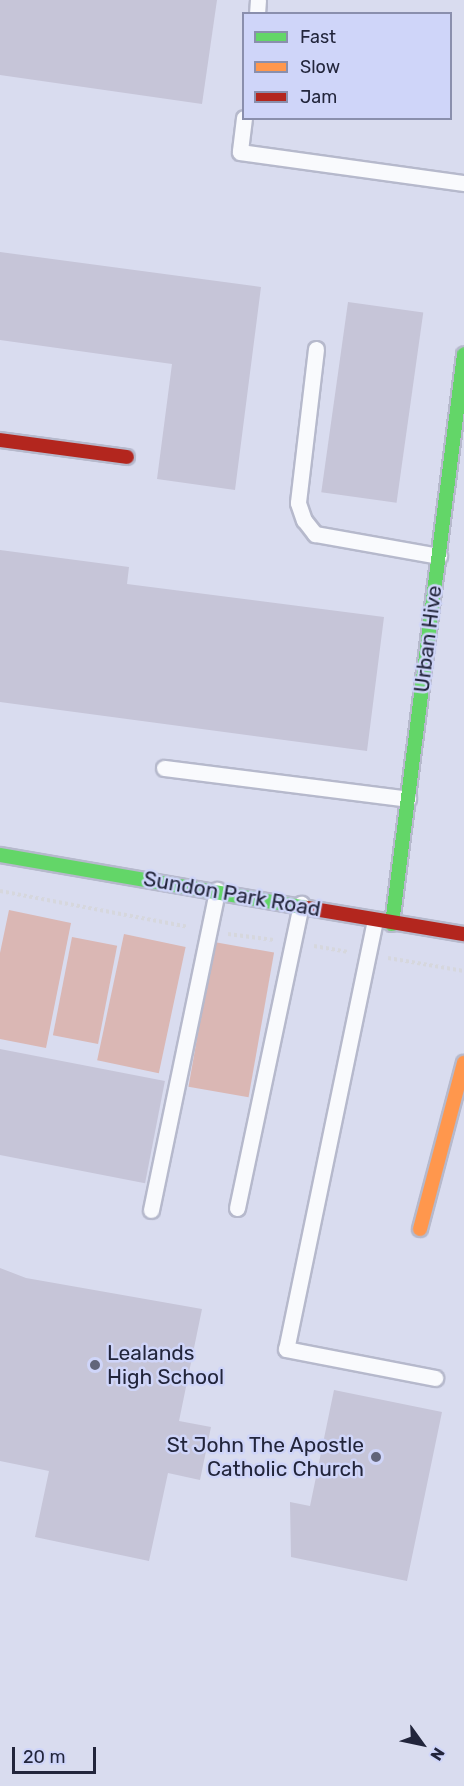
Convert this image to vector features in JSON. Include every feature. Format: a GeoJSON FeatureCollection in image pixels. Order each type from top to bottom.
{"type":"FeatureCollection","features":[{"type":"Feature","properties":{"kind":"street","name":"Urban Hive"},"geometry":{"type":"LineString","coordinates":[[392,924],[464,355]]}},
{"type":"Feature","properties":{"kind":"street"},"geometry":{"type":"LineString","coordinates":[[0,441],[127,457]]}},
{"type":"Feature","properties":{"kind":"street","name":"Sundon Park Road"},"geometry":{"type":"LineString","coordinates":[[0,855],[301,904],[392,924],[464,934]]}},
{"type":"Feature","properties":{"kind":"street"},"geometry":{"type":"LineString","coordinates":[[420,1229],[464,1063]]}},
{"type":"Feature","properties":{"kind":"lane"},"geometry":{"type":"LineString","coordinates":[[244,120],[240,152],[464,183]]}},
{"type":"Feature","properties":{"kind":"lane"},"geometry":{"type":"LineString","coordinates":[[316,349],[298,503],[304,520],[315,534],[439,556]]}},
{"type":"Feature","properties":{"kind":"lane"},"geometry":{"type":"LineString","coordinates":[[164,768],[408,799]]}},
{"type":"Feature","properties":{"kind":"lane"},"geometry":{"type":"LineString","coordinates":[[151,1210],[218,890]]}},
{"type":"Feature","properties":{"kind":"lane"},"geometry":{"type":"LineString","coordinates":[[237,1208],[301,904]]}},
{"type":"Feature","properties":{"kind":"lane"},"geometry":{"type":"LineString","coordinates":[[375,920],[286,1349],[435,1377]]}},
{"type":"Feature","properties":{"kind":"shaded area"},"geometry":{"type":"Polygon","coordinates":[[[9,910],[71,923],[46,1048],[0,1039],[0,953],[9,910]]]}},
{"type":"Feature","properties":{"kind":"shaded area"},"geometry":{"type":"Polygon","coordinates":[[[124,934],[186,947],[159,1073],[97,1060],[124,934]]]}},
{"type":"Feature","properties":{"kind":"shaded area"},"geometry":{"type":"Polygon","coordinates":[[[72,937],[117,946],[98,1044],[53,1035],[72,937]]]}},
{"type":"Feature","properties":{"kind":"shaded area"},"geometry":{"type":"Polygon","coordinates":[[[214,942],[274,953],[249,1097],[188,1087],[214,942]]]}},
{"type":"Feature","properties":{"kind":"building"},"geometry":{"type":"Polygon","coordinates":[[[0,0],[217,0],[202,104],[0,75],[0,0]]]}},
{"type":"Feature","properties":{"kind":"building"},"geometry":{"type":"Polygon","coordinates":[[[0,252],[261,287],[235,490],[157,479],[172,364],[0,340],[0,252]]]}},
{"type":"Feature","properties":{"kind":"building"},"geometry":{"type":"Polygon","coordinates":[[[348,302],[423,313],[397,503],[321,492],[348,302]]]}},
{"type":"Feature","properties":{"kind":"building"},"geometry":{"type":"Polygon","coordinates":[[[0,550],[129,567],[127,584],[384,617],[367,751],[0,702],[0,550]]]}},
{"type":"Feature","properties":{"kind":"building"},"geometry":{"type":"Polygon","coordinates":[[[0,1049],[165,1081],[145,1183],[0,1155],[0,1049]]]}},
{"type":"Feature","properties":{"kind":"building","name":"Lealands High School"},"geometry":{"type":"Polygon","coordinates":[[[0,1268],[26,1278],[202,1309],[179,1421],[211,1427],[200,1480],[168,1473],[149,1561],[35,1537],[49,1471],[0,1461],[0,1268]]]}},
{"type":"Feature","properties":{"kind":"building","name":"St John The Apostle Catholic Church"},"geometry":{"type":"Polygon","coordinates":[[[334,1390],[442,1412],[407,1581],[291,1557],[290,1502],[310,1506],[334,1390]]]}},
{"type":"Feature","properties":{"kind":"traffic: fast"},"geometry":{"type":"LineString","coordinates":[[392,924],[464,355]]}},
{"type":"Feature","properties":{"kind":"traffic: fast"},"geometry":{"type":"LineString","coordinates":[[0,855],[308,908]]}},
{"type":"Feature","properties":{"kind":"traffic: slow"},"geometry":{"type":"LineString","coordinates":[[420,1229],[464,1063]]}},
{"type":"Feature","properties":{"kind":"traffic: jam"},"geometry":{"type":"LineString","coordinates":[[0,440],[127,457]]}},
{"type":"Feature","properties":{"kind":"traffic: jam"},"geometry":{"type":"LineString","coordinates":[[308,908],[464,934]]}},
{"type":"Feature","properties":{"kind":"place","name":"Lealands High School"},"geometry":{"type":"Point","coordinates":[95,1365]}},
{"type":"Feature","properties":{"kind":"place","name":"St John The Apostle Catholic Church"},"geometry":{"type":"Point","coordinates":[376,1457]}}]}
